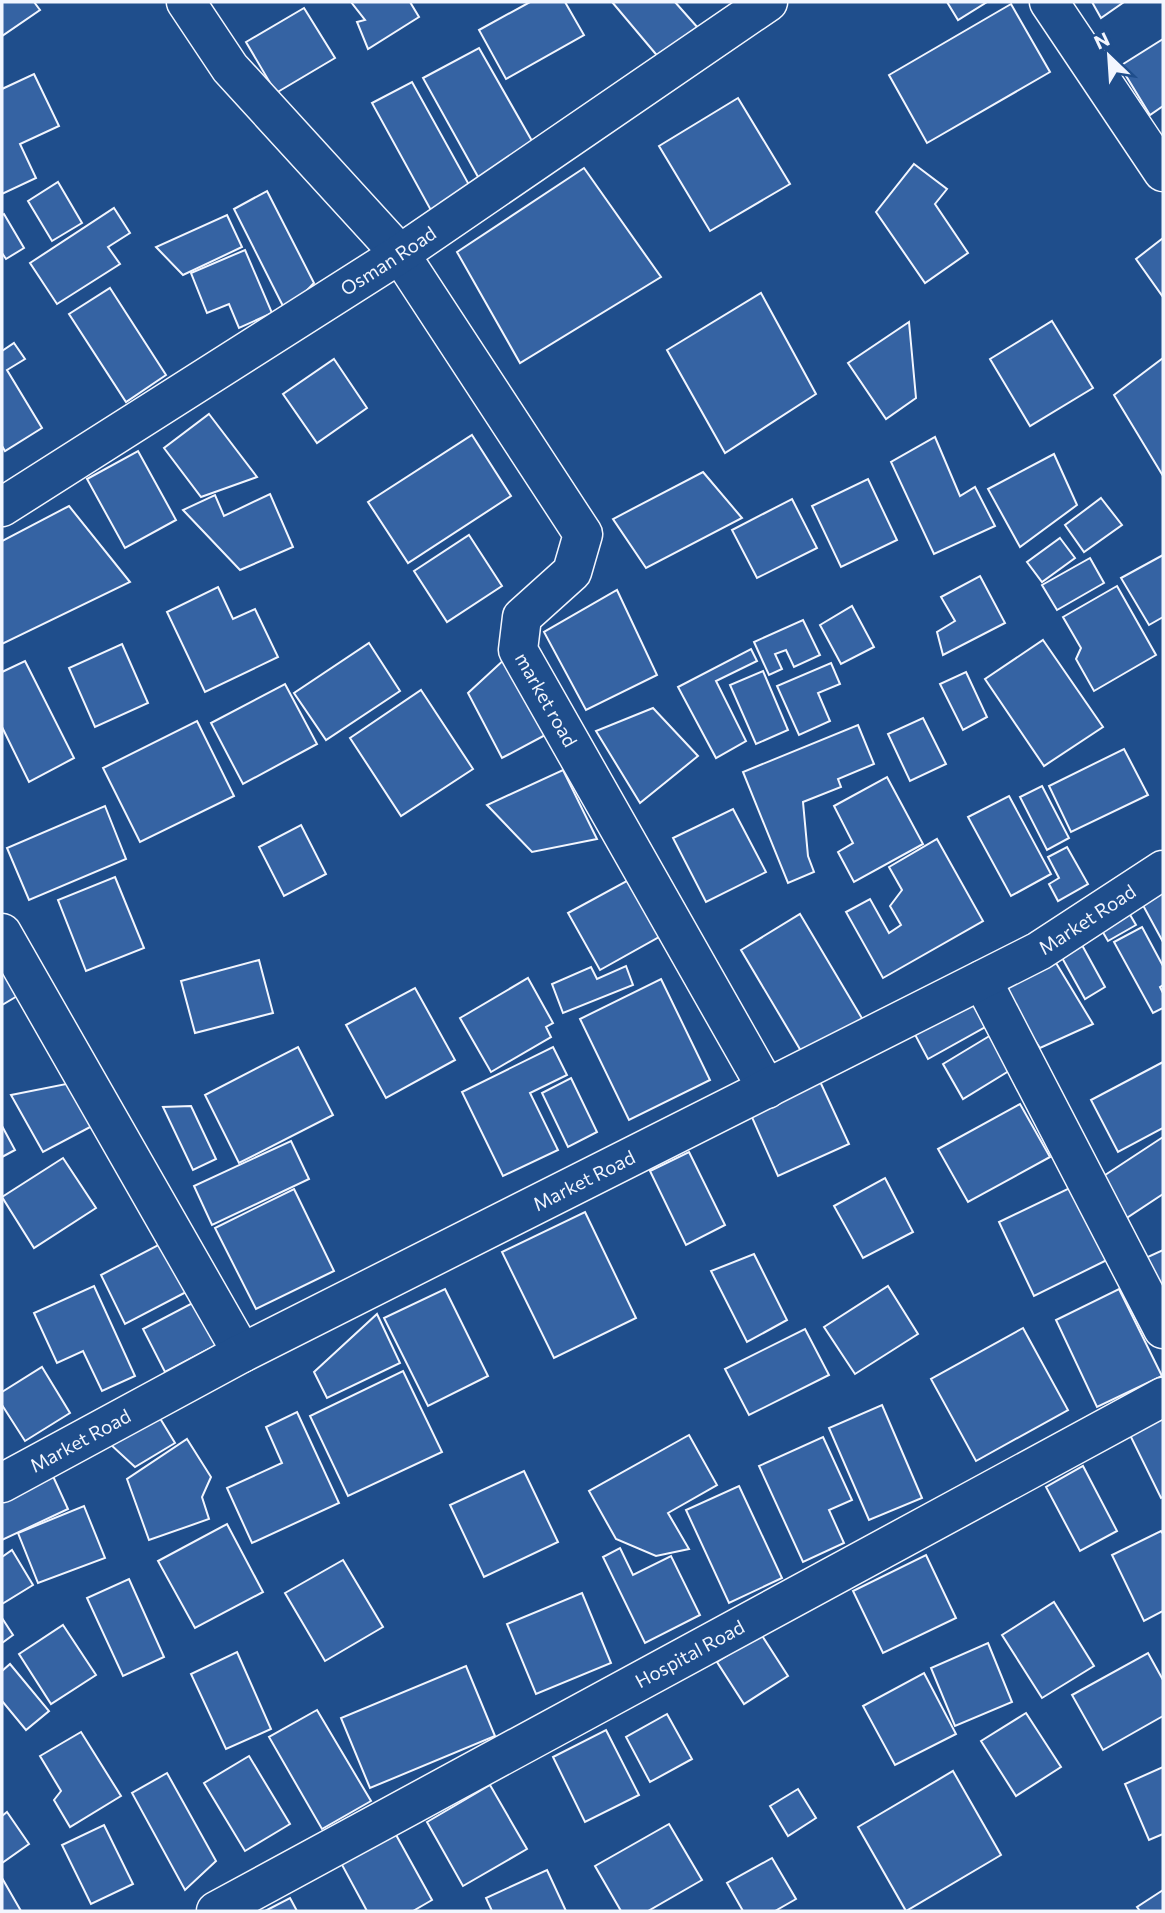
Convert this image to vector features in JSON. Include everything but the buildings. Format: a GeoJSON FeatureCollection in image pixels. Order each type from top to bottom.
{"type":"FeatureCollection","features":[{"type":"Feature","properties":{"kind":"street","name":"market road"},"geometry":{"type":"LineString","coordinates":[[186,2],[230,68],[400,254],[583,534],[572,572],[522,617],[518,650],[767,1089]]}},
{"type":"Feature","properties":{"kind":"street","name":"Osman Road"},"geometry":{"type":"LineString","coordinates":[[2,507],[400,254],[768,2]]}},
{"type":"Feature","properties":{"kind":"street"},"geometry":{"type":"LineString","coordinates":[[1049,2],[1163,172]]}},
{"type":"Feature","properties":{"kind":"street","name":"Market Road"},"geometry":{"type":"LineString","coordinates":[[2,1482],[242,1353],[1040,951],[1163,870]]}},
{"type":"Feature","properties":{"kind":"street"},"geometry":{"type":"LineString","coordinates":[[2,933],[242,1353]]}},
{"type":"Feature","properties":{"kind":"street"},"geometry":{"type":"LineString","coordinates":[[982,980],[1163,1329]]}},
{"type":"Feature","properties":{"kind":"street","name":"Hospital Road"},"geometry":{"type":"LineString","coordinates":[[216,1911],[1163,1397]]}}]}
